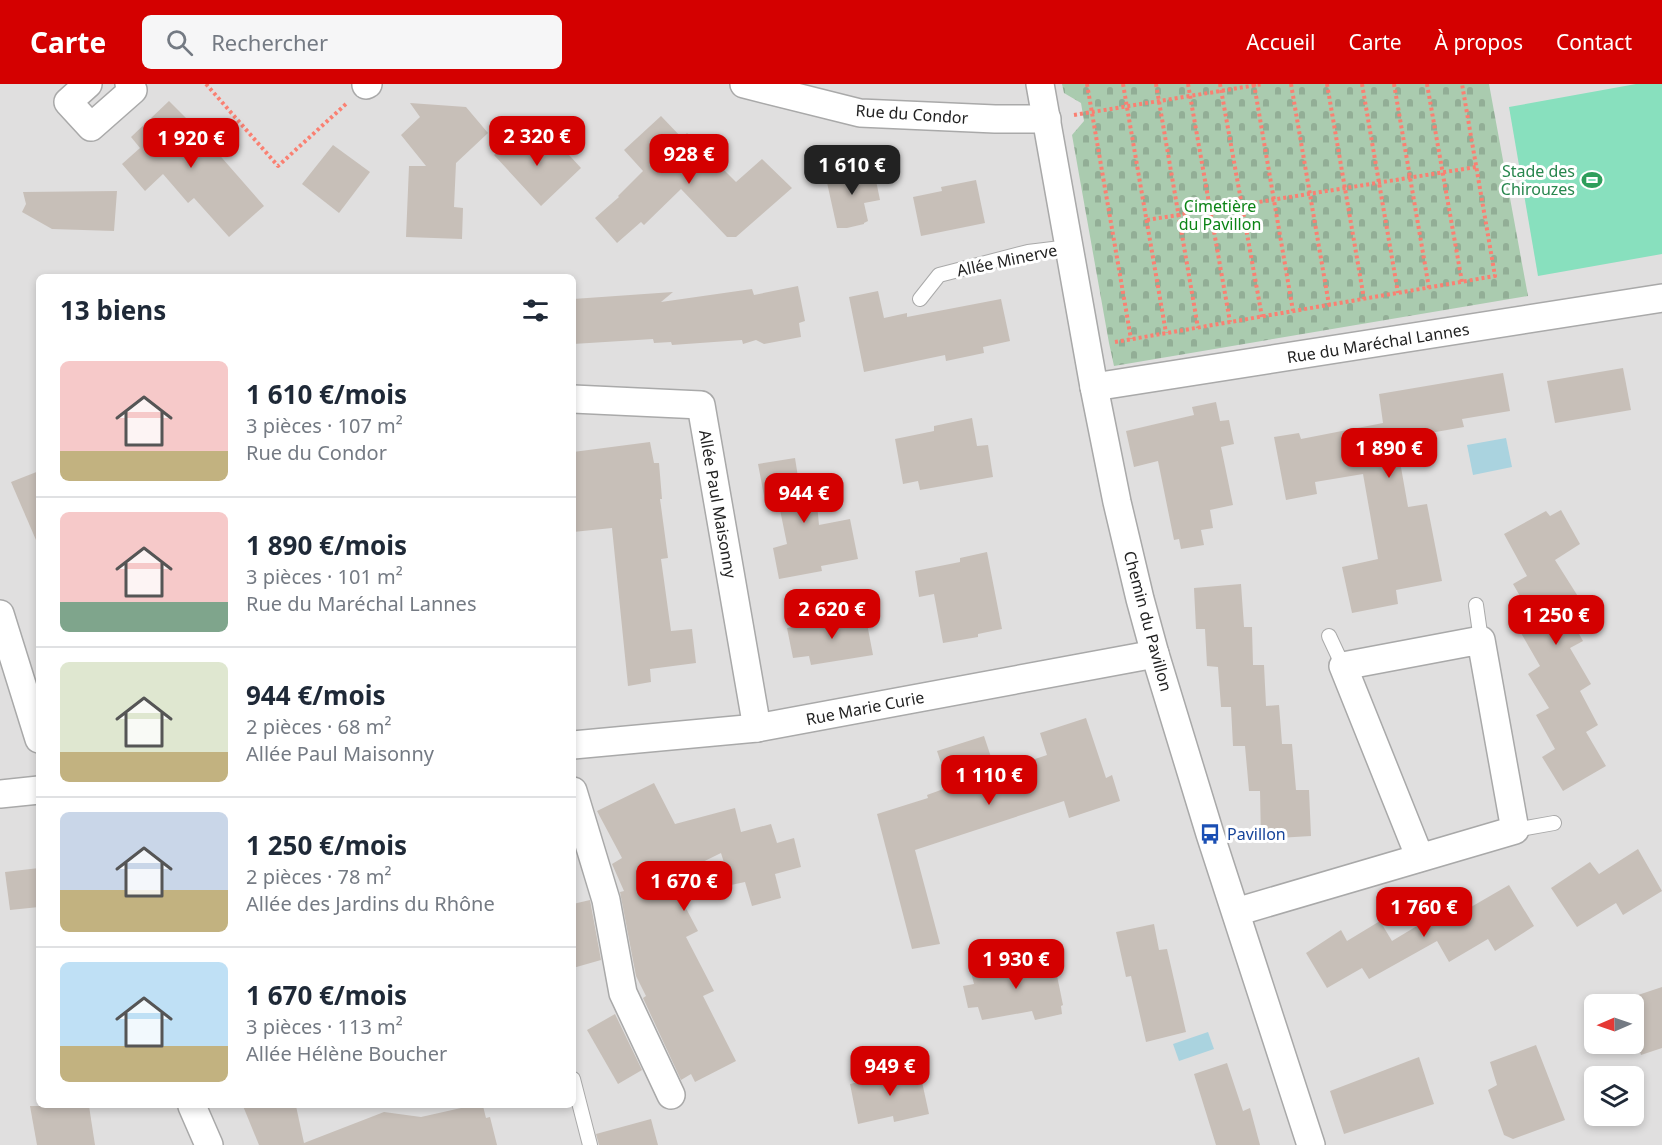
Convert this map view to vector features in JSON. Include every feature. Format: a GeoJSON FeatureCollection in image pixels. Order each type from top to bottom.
{"type":"FeatureCollection","features":[{"type":"Feature","properties":{"kind":"street"},"geometry":{"type":"LineString","coordinates":[[88,84],[68,102],[90,127],[134,86]]}},
{"type":"Feature","properties":{"kind":"street","name":"Rue du Condor"},"geometry":{"type":"LineString","coordinates":[[744,84],[860,113],[1047,119]]}},
{"type":"Feature","properties":{"kind":"street","name":"Chemin du Pavillon"},"geometry":{"type":"LineString","coordinates":[[1040,84],[1094,387],[1117,502],[1140,599],[1155,654],[1311,1145]]}},
{"type":"Feature","properties":{"kind":"street","name":"Rue du Maréchal Lannes"},"geometry":{"type":"LineString","coordinates":[[1094,387],[1662,298]]}},
{"type":"Feature","properties":{"kind":"street","name":"Allée Paul Maisonny"},"geometry":{"type":"LineString","coordinates":[[576,399],[701,405],[757,728]]}},
{"type":"Feature","properties":{"kind":"street"},"geometry":{"type":"LineString","coordinates":[[0,614],[36,730]]}},
{"type":"Feature","properties":{"kind":"street"},"geometry":{"type":"LineString","coordinates":[[1236,912],[1420,858],[1515,830],[1481,640],[1343,666],[1420,858]]}},
{"type":"Feature","properties":{"kind":"street","name":"Rue Marie Curie"},"geometry":{"type":"LineString","coordinates":[[576,745],[757,728],[1155,654]]}},
{"type":"Feature","properties":{"kind":"street"},"geometry":{"type":"LineString","coordinates":[[0,794],[36,790]]}},
{"type":"Feature","properties":{"kind":"street"},"geometry":{"type":"LineString","coordinates":[[576,801],[606,900],[623,993],[671,1095]]}},
{"type":"Feature","properties":{"kind":"street"},"geometry":{"type":"LineString","coordinates":[[193,1108],[209,1145]]}},
{"type":"Feature","properties":{"kind":"lane","name":"Allée Minerve"},"geometry":{"type":"LineString","coordinates":[[920,299],[939,275],[1028,252],[1069,247]]}},
{"type":"Feature","properties":{"kind":"lane"},"geometry":{"type":"LineString","coordinates":[[1476,605],[1481,640]]}},
{"type":"Feature","properties":{"kind":"lane"},"geometry":{"type":"LineString","coordinates":[[1329,636],[1343,666]]}},
{"type":"Feature","properties":{"kind":"lane"},"geometry":{"type":"LineString","coordinates":[[1515,830],[1554,823]]}},
{"type":"Feature","properties":{"kind":"lane"},"geometry":{"type":"LineString","coordinates":[[576,1091],[590,1145]]}},
{"type":"Feature","properties":{"kind":"path"},"geometry":{"type":"LineString","coordinates":[[206,84],[278,166],[367,85]]}},
{"type":"Feature","properties":{"kind":"path"},"geometry":{"type":"LineString","coordinates":[[1087,84],[1131,339],[1495,276],[1462,84]]}},
{"type":"Feature","properties":{"kind":"path"},"geometry":{"type":"LineString","coordinates":[[1123,84],[1166,333]]}},
{"type":"Feature","properties":{"kind":"path"},"geometry":{"type":"LineString","coordinates":[[1156,84],[1198,328]]}},
{"type":"Feature","properties":{"kind":"path"},"geometry":{"type":"LineString","coordinates":[[1188,84],[1230,322]]}},
{"type":"Feature","properties":{"kind":"path"},"geometry":{"type":"LineString","coordinates":[[1221,84],[1262,317]]}},
{"type":"Feature","properties":{"kind":"path"},"geometry":{"type":"LineString","coordinates":[[1047,119],[1263,84]]}},
{"type":"Feature","properties":{"kind":"path"},"geometry":{"type":"LineString","coordinates":[[1291,84],[1329,305]]}},
{"type":"Feature","properties":{"kind":"path"},"geometry":{"type":"LineString","coordinates":[[1327,84],[1364,299]]}},
{"type":"Feature","properties":{"kind":"path"},"geometry":{"type":"LineString","coordinates":[[1362,84],[1398,293]]}},
{"type":"Feature","properties":{"kind":"path"},"geometry":{"type":"LineString","coordinates":[[1394,84],[1429,288]]}},
{"type":"Feature","properties":{"kind":"path"},"geometry":{"type":"LineString","coordinates":[[1427,84],[1461,282]]}},
{"type":"Feature","properties":{"kind":"path"},"geometry":{"type":"LineString","coordinates":[[1254,85],[1293,311]]}},
{"type":"Feature","properties":{"kind":"path"},"geometry":{"type":"LineString","coordinates":[[1147,220],[1476,167]]}},
{"type":"Feature","properties":{"kind":"shaded area"},"geometry":{"type":"Polygon","coordinates":[[[0,84],[1662,84],[1662,1145],[0,1145],[0,84]]]}},
{"type":"Feature","properties":{"kind":"green space","name":"Cimetière du Pavillon"},"geometry":{"type":"Polygon","coordinates":[[[1062,84],[1489,84],[1528,296],[1114,366],[1072,135],[1084,121],[1081,103],[1064,93],[1062,84]]]}},
{"type":"Feature","properties":{"kind":"green space","name":"Stade des Chirouzes"},"geometry":{"type":"Polygon","coordinates":[[[1636,84],[1662,84],[1662,254],[1538,276],[1509,107],[1636,84]]]}},
{"type":"Feature","properties":{"kind":"water"},"geometry":{"type":"Polygon","coordinates":[[[1506,438],[1512,467],[1473,475],[1467,445],[1506,438]]]}},
{"type":"Feature","properties":{"kind":"water"},"geometry":{"type":"Polygon","coordinates":[[[1208,1032],[1214,1049],[1179,1061],[1173,1044],[1208,1032]]]}},
{"type":"Feature","properties":{"kind":"building"},"geometry":{"type":"Polygon","coordinates":[[[169,101],[264,206],[229,237],[194,198],[188,203],[163,174],[145,191],[122,164],[140,148],[131,137],[169,101]]]}},
{"type":"Feature","properties":{"kind":"building"},"geometry":{"type":"Polygon","coordinates":[[[410,103],[466,107],[488,133],[456,163],[454,207],[463,208],[462,239],[406,237],[409,166],[426,166],[401,135],[420,117],[410,103]]]}},
{"type":"Feature","properties":{"kind":"building"},"geometry":{"type":"Polygon","coordinates":[[[661,116],[682,138],[687,133],[736,182],[762,159],[792,188],[736,237],[727,237],[681,189],[644,225],[641,222],[617,243],[595,218],[643,171],[624,150],[661,116]]]}},
{"type":"Feature","properties":{"kind":"building"},"geometry":{"type":"Polygon","coordinates":[[[522,131],[545,155],[558,143],[581,168],[541,206],[494,155],[522,131]]]}},
{"type":"Feature","properties":{"kind":"building"},"geometry":{"type":"Polygon","coordinates":[[[333,145],[370,172],[339,213],[302,184],[333,145]]]}},
{"type":"Feature","properties":{"kind":"building"},"geometry":{"type":"Polygon","coordinates":[[[873,166],[880,200],[864,203],[868,221],[847,228],[837,228],[826,178],[873,166]]]}},
{"type":"Feature","properties":{"kind":"building"},"geometry":{"type":"Polygon","coordinates":[[[976,180],[985,223],[921,236],[913,197],[942,191],[941,187],[976,180]]]}},
{"type":"Feature","properties":{"kind":"building"},"geometry":{"type":"Polygon","coordinates":[[[117,191],[114,231],[52,229],[22,212],[26,204],[23,192],[117,191]]]}},
{"type":"Feature","properties":{"kind":"building"},"geometry":{"type":"Polygon","coordinates":[[[798,286],[805,321],[799,323],[801,337],[764,344],[756,340],[743,344],[742,340],[672,345],[671,342],[654,343],[653,339],[576,344],[576,299],[673,292],[661,302],[752,289],[754,295],[798,286]]]}},
{"type":"Feature","properties":{"kind":"building"},"geometry":{"type":"Polygon","coordinates":[[[878,291],[884,318],[907,313],[907,317],[1001,299],[1010,341],[983,347],[984,353],[946,361],[945,355],[864,372],[849,297],[878,291]]]}},
{"type":"Feature","properties":{"kind":"building"},"geometry":{"type":"Polygon","coordinates":[[[1623,368],[1631,410],[1555,423],[1547,381],[1623,368]]]}},
{"type":"Feature","properties":{"kind":"building"},"geometry":{"type":"Polygon","coordinates":[[[1503,373],[1510,411],[1462,419],[1464,427],[1396,439],[1408,507],[1427,504],[1442,581],[1396,590],[1398,604],[1352,613],[1342,567],[1378,559],[1363,474],[1315,482],[1317,494],[1286,500],[1274,437],[1299,433],[1301,439],[1383,423],[1379,394],[1503,373]]]}},
{"type":"Feature","properties":{"kind":"building"},"geometry":{"type":"Polygon","coordinates":[[[1216,402],[1220,421],[1229,420],[1234,444],[1221,447],[1233,505],[1210,510],[1213,528],[1201,530],[1204,545],[1181,549],[1179,539],[1174,540],[1158,461],[1134,467],[1126,431],[1194,415],[1192,407],[1216,402]]]}},
{"type":"Feature","properties":{"kind":"building"},"geometry":{"type":"Polygon","coordinates":[[[972,418],[977,446],[988,445],[993,477],[920,490],[918,481],[903,484],[895,439],[934,431],[934,426],[972,418]]]}},
{"type":"Feature","properties":{"kind":"building"},"geometry":{"type":"Polygon","coordinates":[[[650,442],[654,463],[659,463],[662,499],[660,499],[668,558],[661,559],[671,631],[692,629],[696,663],[650,669],[651,682],[628,686],[612,528],[576,532],[576,452],[650,442]]]}},
{"type":"Feature","properties":{"kind":"building"},"geometry":{"type":"Polygon","coordinates":[[[795,458],[798,477],[805,475],[808,494],[816,493],[819,525],[850,519],[858,559],[821,566],[822,571],[779,579],[773,548],[787,544],[778,500],[765,501],[758,464],[795,458]]]}},
{"type":"Feature","properties":{"kind":"building"},"geometry":{"type":"Polygon","coordinates":[[[36,472],[36,540],[11,482],[36,472]]]}},
{"type":"Feature","properties":{"kind":"building"},"geometry":{"type":"Polygon","coordinates":[[[1561,510],[1580,544],[1555,560],[1579,598],[1564,607],[1583,641],[1570,648],[1591,684],[1580,691],[1598,725],[1586,732],[1606,766],[1563,791],[1542,757],[1555,749],[1536,715],[1549,708],[1528,674],[1540,666],[1521,633],[1536,624],[1513,584],[1527,576],[1504,534],[1546,511],[1550,516],[1561,510]]]}},
{"type":"Feature","properties":{"kind":"building"},"geometry":{"type":"Polygon","coordinates":[[[987,552],[1002,629],[978,634],[978,637],[943,643],[934,594],[919,597],[915,571],[960,562],[960,558],[987,552]]]}},
{"type":"Feature","properties":{"kind":"building"},"geometry":{"type":"Polygon","coordinates":[[[1241,584],[1244,627],[1252,627],[1253,665],[1264,665],[1266,706],[1279,705],[1282,744],[1292,744],[1296,790],[1309,790],[1311,836],[1261,839],[1260,791],[1249,791],[1245,746],[1233,746],[1231,707],[1221,707],[1218,667],[1207,666],[1205,629],[1196,629],[1194,588],[1241,584]]]}},
{"type":"Feature","properties":{"kind":"building"},"geometry":{"type":"Polygon","coordinates":[[[865,613],[873,655],[811,665],[809,656],[793,658],[787,628],[865,613]]]}},
{"type":"Feature","properties":{"kind":"building"},"geometry":{"type":"Polygon","coordinates":[[[1086,718],[1106,778],[1112,775],[1120,801],[1069,818],[1064,801],[915,850],[940,944],[912,949],[877,814],[928,798],[927,795],[949,787],[937,751],[984,736],[996,772],[1047,755],[1040,733],[1086,718]]]}},
{"type":"Feature","properties":{"kind":"building"},"geometry":{"type":"Polygon","coordinates":[[[654,783],[675,824],[735,808],[741,832],[771,824],[777,843],[794,838],[801,867],[775,874],[781,898],[752,906],[745,882],[731,885],[721,853],[670,878],[698,931],[686,937],[714,991],[703,996],[736,1061],[695,1082],[691,1074],[681,1080],[643,998],[646,996],[636,976],[620,892],[624,891],[612,864],[622,858],[597,811],[654,783]]]}},
{"type":"Feature","properties":{"kind":"building"},"geometry":{"type":"Polygon","coordinates":[[[1638,849],[1662,891],[1623,915],[1616,903],[1577,927],[1551,888],[1590,862],[1599,874],[1638,849]]]}},
{"type":"Feature","properties":{"kind":"building"},"geometry":{"type":"Polygon","coordinates":[[[36,868],[36,907],[10,910],[5,872],[36,868]]]}},
{"type":"Feature","properties":{"kind":"building"},"geometry":{"type":"Polygon","coordinates":[[[1509,885],[1534,926],[1495,951],[1488,939],[1449,962],[1437,941],[1369,979],[1362,968],[1327,988],[1306,953],[1341,930],[1347,941],[1380,921],[1392,941],[1465,897],[1471,907],[1509,885]]]}},
{"type":"Feature","properties":{"kind":"building"},"geometry":{"type":"Polygon","coordinates":[[[590,900],[601,960],[576,967],[576,903],[590,900]]]}},
{"type":"Feature","properties":{"kind":"building"},"geometry":{"type":"Polygon","coordinates":[[[1154,924],[1159,950],[1167,949],[1186,1032],[1146,1042],[1131,976],[1126,977],[1116,932],[1154,924]]]}},
{"type":"Feature","properties":{"kind":"building"},"geometry":{"type":"Polygon","coordinates":[[[1053,956],[1063,1005],[1061,1006],[1062,1014],[1035,1020],[1032,1011],[982,1020],[978,1007],[968,1008],[963,986],[974,984],[971,972],[1053,956]]]}},
{"type":"Feature","properties":{"kind":"building"},"geometry":{"type":"Polygon","coordinates":[[[1662,987],[1662,1048],[1644,1054],[1644,994],[1641,994],[1662,987]]]}},
{"type":"Feature","properties":{"kind":"building"},"geometry":{"type":"Polygon","coordinates":[[[615,1014],[642,1070],[618,1084],[587,1030],[615,1014]]]}},
{"type":"Feature","properties":{"kind":"building"},"geometry":{"type":"Polygon","coordinates":[[[1536,1045],[1565,1120],[1513,1139],[1504,1135],[1488,1090],[1497,1085],[1490,1062],[1536,1045]]]}},
{"type":"Feature","properties":{"kind":"building"},"geometry":{"type":"Polygon","coordinates":[[[1419,1057],[1434,1104],[1344,1134],[1330,1091],[1419,1057]]]}},
{"type":"Feature","properties":{"kind":"building"},"geometry":{"type":"Polygon","coordinates":[[[1227,1063],[1243,1111],[1250,1108],[1260,1145],[1216,1145],[1194,1074],[1227,1063]]]}},
{"type":"Feature","properties":{"kind":"building"},"geometry":{"type":"Polygon","coordinates":[[[919,1068],[929,1114],[894,1122],[893,1116],[858,1124],[850,1084],[919,1068]]]}},
{"type":"Feature","properties":{"kind":"building"},"geometry":{"type":"Polygon","coordinates":[[[30,1106],[89,1108],[95,1145],[37,1145],[30,1106]]]}},
{"type":"Feature","properties":{"kind":"building"},"geometry":{"type":"Polygon","coordinates":[[[244,1108],[296,1108],[304,1143],[384,1112],[421,1117],[461,1108],[484,1108],[486,1118],[490,1117],[497,1145],[259,1145],[244,1108]]]}},
{"type":"Feature","properties":{"kind":"building"},"geometry":{"type":"Polygon","coordinates":[[[651,1119],[658,1145],[599,1145],[596,1134],[651,1119]]]}},
{"type":"Feature","properties":{"kind":"place","name":"Stade des Chirouzes"},"geometry":{"type":"Point","coordinates":[1592,180]}},
{"type":"Feature","properties":{"kind":"place","name":"Pavillon"},"geometry":{"type":"Point","coordinates":[1210,834]}}]}
